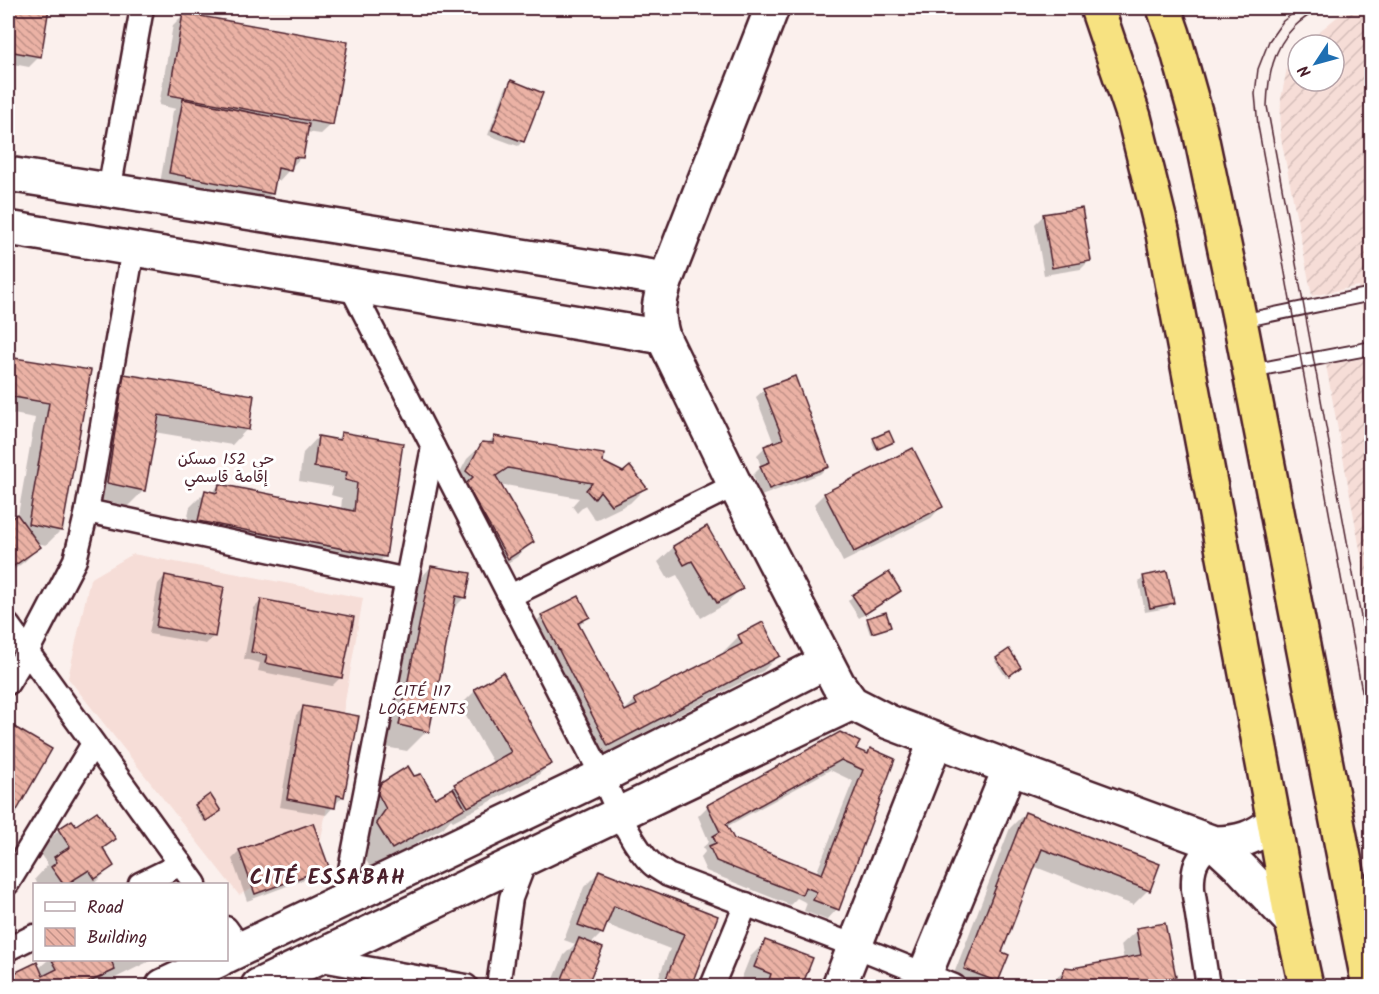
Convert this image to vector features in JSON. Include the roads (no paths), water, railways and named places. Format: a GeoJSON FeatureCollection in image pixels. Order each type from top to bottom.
{"type":"FeatureCollection","features":[{"type":"Feature","properties":{"kind":"highway"},"geometry":{"type":"LineString","coordinates":[[1097,8],[1134,117],[1163,234],[1306,987]]}},
{"type":"Feature","properties":{"kind":"highway"},"geometry":{"type":"LineString","coordinates":[[1164,8],[1199,126],[1240,321],[1369,987]]}},
{"type":"Feature","properties":{"kind":"street"},"geometry":{"type":"LineString","coordinates":[[109,191],[142,8]]}},
{"type":"Feature","properties":{"kind":"street"},"geometry":{"type":"LineString","coordinates":[[771,8],[666,279],[659,304],[658,320],[663,337],[735,485],[838,684],[852,703],[889,722],[1214,843],[1231,843],[1247,839],[1262,832],[1274,822]]}},
{"type":"Feature","properties":{"kind":"street"},"geometry":{"type":"LineString","coordinates":[[8,174],[666,279]]}},
{"type":"Feature","properties":{"kind":"street"},"geometry":{"type":"LineString","coordinates":[[8,228],[663,337]]}},
{"type":"Feature","properties":{"kind":"street"},"geometry":{"type":"LineString","coordinates":[[8,684],[75,560],[87,511],[133,249]]}},
{"type":"Feature","properties":{"kind":"street"},"geometry":{"type":"LineString","coordinates":[[350,285],[620,814],[639,848],[652,865],[668,875],[855,946],[933,983],[1010,768]]}},
{"type":"Feature","properties":{"kind":"street"},"geometry":{"type":"LineString","coordinates":[[344,900],[434,447]]}},
{"type":"Feature","properties":{"kind":"street"},"geometry":{"type":"LineString","coordinates":[[510,596],[735,485]]}},
{"type":"Feature","properties":{"kind":"street"},"geometry":{"type":"LineString","coordinates":[[87,511],[407,580]]}},
{"type":"Feature","properties":{"kind":"street"},"geometry":{"type":"LineString","coordinates":[[8,625],[194,883]]}},
{"type":"Feature","properties":{"kind":"street"},"geometry":{"type":"LineString","coordinates":[[228,948],[344,900],[602,776],[826,662]]}},
{"type":"Feature","properties":{"kind":"street"},"geometry":{"type":"LineString","coordinates":[[264,985],[852,703]]}},
{"type":"Feature","properties":{"kind":"street"},"geometry":{"type":"LineString","coordinates":[[839,987],[936,740]]}},
{"type":"Feature","properties":{"kind":"street"},"geometry":{"type":"LineString","coordinates":[[8,883],[93,744]]}},
{"type":"Feature","properties":{"kind":"street"},"geometry":{"type":"LineString","coordinates":[[1214,843],[1292,922]]}},
{"type":"Feature","properties":{"kind":"street"},"geometry":{"type":"LineString","coordinates":[[1208,987],[1193,876],[1196,862],[1214,843]]}},
{"type":"Feature","properties":{"kind":"street"},"geometry":{"type":"LineString","coordinates":[[498,987],[511,898],[525,859]]}},
{"type":"Feature","properties":{"kind":"street"},"geometry":{"type":"LineString","coordinates":[[144,883],[181,864]]}},
{"type":"Feature","properties":{"kind":"street"},"geometry":{"type":"LineString","coordinates":[[712,987],[746,904]]}},
{"type":"Feature","properties":{"kind":"street"},"geometry":{"type":"LineString","coordinates":[[8,950],[33,937]]}},
{"type":"Feature","properties":{"kind":"street"},"geometry":{"type":"LineString","coordinates":[[316,959],[466,987]]}},
{"type":"Feature","properties":{"kind":"street"},"geometry":{"type":"LineString","coordinates":[[163,987],[206,961]]}},
{"type":"Feature","properties":{"kind":"lane"},"geometry":{"type":"LineString","coordinates":[[1240,321],[1371,294]]}},
{"type":"Feature","properties":{"kind":"lane"},"geometry":{"type":"LineString","coordinates":[[1249,371],[1371,348]]}},
{"type":"Feature","properties":{"kind":"tram line"},"geometry":{"type":"LineString","coordinates":[[1300,8],[1283,21],[1269,41],[1258,69],[1255,94],[1258,126],[1372,746]]}},
{"type":"Feature","properties":{"kind":"tram line"},"geometry":{"type":"LineString","coordinates":[[1322,8],[1297,24],[1281,44],[1270,74],[1267,106],[1372,677]]}},
{"type":"Feature","properties":{"kind":"district","name":"حي 152 مسكن إقامة قاسمي"},"geometry":{"type":"Point","coordinates":[226,467]}},
{"type":"Feature","properties":{"kind":"district","name":"CITÉ 117 LOGEMENTS"},"geometry":{"type":"Point","coordinates":[422,699]}},
{"type":"Feature","properties":{"kind":"district","name":"CITÉ ESSABAH"},"geometry":{"type":"Point","coordinates":[328,877]}}]}
